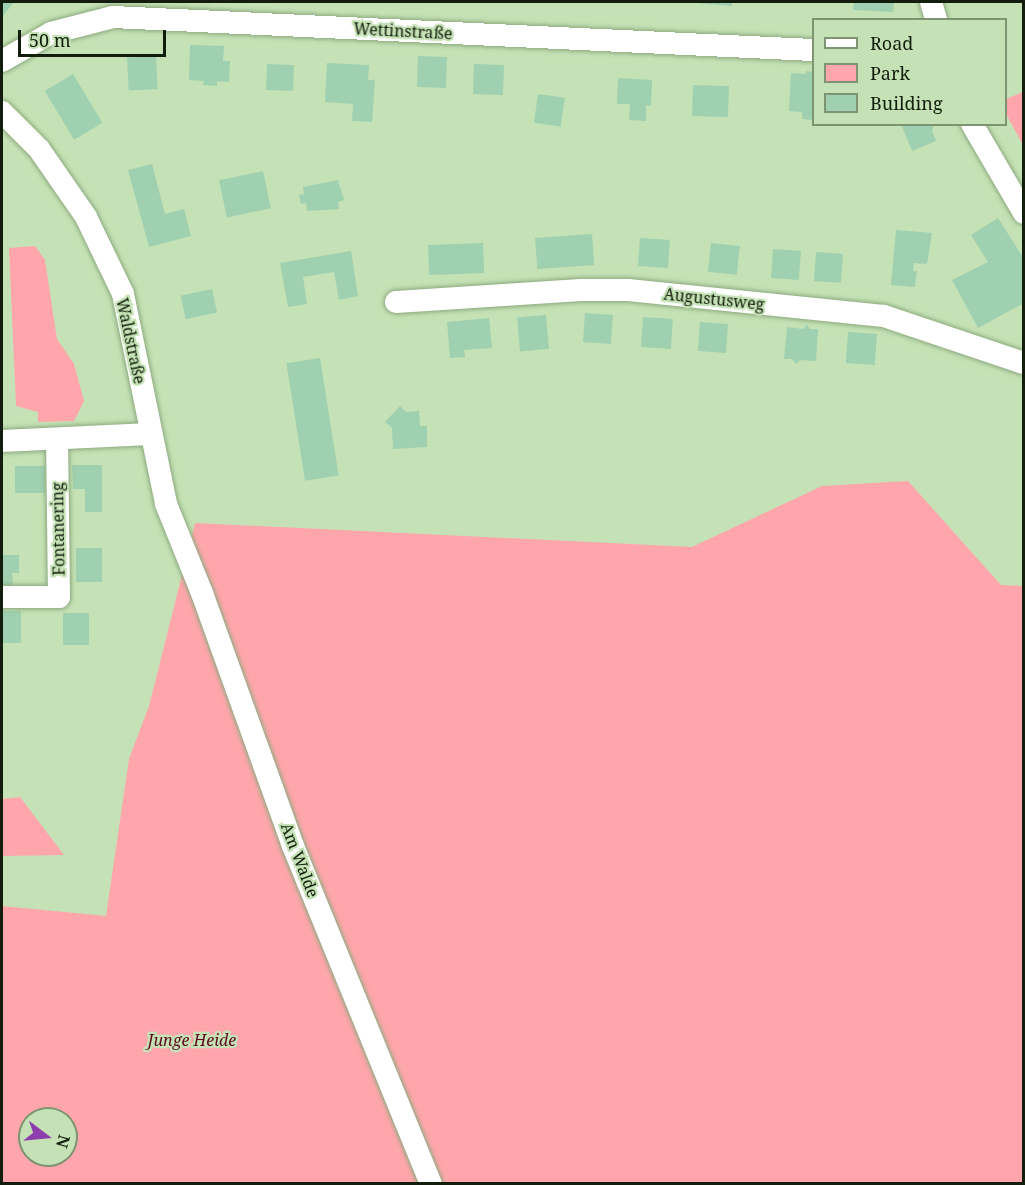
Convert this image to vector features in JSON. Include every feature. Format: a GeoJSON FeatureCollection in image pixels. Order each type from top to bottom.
{"type":"FeatureCollection","features":[{"type":"Feature","properties":{"kind":"street"},"geometry":{"type":"LineString","coordinates":[[931,2],[935,18]]}},
{"type":"Feature","properties":{"kind":"street","name":"Wettinstraße"},"geometry":{"type":"LineString","coordinates":[[2,61],[51,33],[113,16],[812,50]]}},
{"type":"Feature","properties":{"kind":"street","name":"Waldstraße"},"geometry":{"type":"LineString","coordinates":[[2,112],[39,148],[86,217],[123,294],[150,434],[166,504],[177,532]]}},
{"type":"Feature","properties":{"kind":"street"},"geometry":{"type":"LineString","coordinates":[[973,126],[1023,213]]}},
{"type":"Feature","properties":{"kind":"street","name":"Augustusweg"},"geometry":{"type":"LineString","coordinates":[[396,302],[581,290],[628,290],[884,316],[1023,363]]}},
{"type":"Feature","properties":{"kind":"street"},"geometry":{"type":"LineString","coordinates":[[2,441],[150,434]]}},
{"type":"Feature","properties":{"kind":"street","name":"Fontanering"},"geometry":{"type":"LineString","coordinates":[[2,597],[59,597],[57,440]]}},
{"type":"Feature","properties":{"kind":"street","name":"Am Walde"},"geometry":{"type":"LineString","coordinates":[[177,532],[202,593],[293,846],[431,1184]]}},
{"type":"Feature","properties":{"kind":"green space"},"geometry":{"type":"Polygon","coordinates":[[[1024,92],[1023,145],[1007,116],[1007,99],[1024,92]]]}},
{"type":"Feature","properties":{"kind":"green space"},"geometry":{"type":"Polygon","coordinates":[[[35,246],[45,260],[57,339],[74,364],[84,401],[74,421],[38,422],[38,412],[16,406],[9,248],[35,246]]]}},
{"type":"Feature","properties":{"kind":"green space","name":"Junge Heide"},"geometry":{"type":"Polygon","coordinates":[[[908,481],[1001,585],[1023,586],[1023,1183],[2,1183],[2,906],[106,916],[129,759],[149,706],[195,523],[692,547],[822,486],[908,481]]]}},
{"type":"Feature","properties":{"kind":"green space"},"geometry":{"type":"Polygon","coordinates":[[[20,797],[64,855],[2,856],[2,799],[20,797]]]}},
{"type":"Feature","properties":{"kind":"building"},"geometry":{"type":"Polygon","coordinates":[[[2,2],[14,2],[2,17],[2,2]]]}},
{"type":"Feature","properties":{"kind":"building"},"geometry":{"type":"Polygon","coordinates":[[[732,2],[732,6],[694,3],[732,2]]]}},
{"type":"Feature","properties":{"kind":"building"},"geometry":{"type":"Polygon","coordinates":[[[854,2],[894,2],[893,12],[853,10],[854,2]]]}},
{"type":"Feature","properties":{"kind":"building"},"geometry":{"type":"Polygon","coordinates":[[[190,45],[224,46],[223,61],[230,61],[229,82],[217,81],[217,86],[203,85],[204,81],[189,80],[190,45]]]}},
{"type":"Feature","properties":{"kind":"building"},"geometry":{"type":"Polygon","coordinates":[[[156,56],[158,89],[129,90],[127,58],[156,56]]]}},
{"type":"Feature","properties":{"kind":"building"},"geometry":{"type":"Polygon","coordinates":[[[418,56],[447,57],[446,88],[417,87],[418,56]]]}},
{"type":"Feature","properties":{"kind":"building"},"geometry":{"type":"Polygon","coordinates":[[[327,63],[369,65],[368,80],[375,80],[372,122],[352,121],[353,104],[325,102],[327,63]]]}},
{"type":"Feature","properties":{"kind":"building"},"geometry":{"type":"Polygon","coordinates":[[[267,64],[294,65],[293,91],[266,90],[267,64]]]}},
{"type":"Feature","properties":{"kind":"building"},"geometry":{"type":"Polygon","coordinates":[[[474,64],[504,65],[503,95],[473,94],[474,64]]]}},
{"type":"Feature","properties":{"kind":"building"},"geometry":{"type":"Polygon","coordinates":[[[806,71],[812,72],[812,120],[802,119],[802,112],[789,111],[791,73],[806,74],[806,71]]]}},
{"type":"Feature","properties":{"kind":"building"},"geometry":{"type":"Polygon","coordinates":[[[73,74],[102,123],[74,140],[45,91],[73,74]]]}},
{"type":"Feature","properties":{"kind":"building"},"geometry":{"type":"Polygon","coordinates":[[[618,78],[652,80],[651,106],[646,105],[646,121],[629,120],[630,104],[617,104],[618,78]]]}},
{"type":"Feature","properties":{"kind":"building"},"geometry":{"type":"Polygon","coordinates":[[[693,85],[729,86],[728,117],[692,116],[693,85]]]}},
{"type":"Feature","properties":{"kind":"building"},"geometry":{"type":"Polygon","coordinates":[[[538,94],[565,98],[561,126],[534,123],[538,94]]]}},
{"type":"Feature","properties":{"kind":"building"},"geometry":{"type":"Polygon","coordinates":[[[902,126],[933,126],[932,131],[936,141],[912,151],[902,126]]]}},
{"type":"Feature","properties":{"kind":"building"},"geometry":{"type":"Polygon","coordinates":[[[152,164],[165,214],[184,209],[191,236],[149,247],[128,170],[152,164]]]}},
{"type":"Feature","properties":{"kind":"building"},"geometry":{"type":"Polygon","coordinates":[[[263,171],[271,208],[227,218],[219,180],[263,171]]]}},
{"type":"Feature","properties":{"kind":"building"},"geometry":{"type":"Polygon","coordinates":[[[338,180],[344,200],[338,202],[339,209],[307,211],[306,203],[301,204],[299,195],[304,194],[303,187],[338,180]]]}},
{"type":"Feature","properties":{"kind":"building"},"geometry":{"type":"Polygon","coordinates":[[[998,218],[1024,259],[1024,303],[978,328],[952,280],[988,262],[971,235],[998,218]]]}},
{"type":"Feature","properties":{"kind":"building"},"geometry":{"type":"Polygon","coordinates":[[[896,230],[932,233],[927,264],[914,263],[913,271],[917,271],[915,287],[891,285],[896,230]]]}},
{"type":"Feature","properties":{"kind":"building"},"geometry":{"type":"Polygon","coordinates":[[[592,234],[594,265],[537,269],[535,238],[592,234]]]}},
{"type":"Feature","properties":{"kind":"building"},"geometry":{"type":"Polygon","coordinates":[[[640,238],[670,240],[668,268],[638,266],[640,238]]]}},
{"type":"Feature","properties":{"kind":"building"},"geometry":{"type":"Polygon","coordinates":[[[483,243],[484,273],[429,275],[428,245],[483,243]]]}},
{"type":"Feature","properties":{"kind":"building"},"geometry":{"type":"Polygon","coordinates":[[[711,243],[740,246],[737,275],[708,272],[711,243]]]}},
{"type":"Feature","properties":{"kind":"building"},"geometry":{"type":"Polygon","coordinates":[[[773,249],[801,251],[799,280],[771,278],[773,249]]]}},
{"type":"Feature","properties":{"kind":"building"},"geometry":{"type":"Polygon","coordinates":[[[351,251],[358,296],[339,300],[334,272],[303,277],[307,304],[288,307],[280,263],[351,251]]]}},
{"type":"Feature","properties":{"kind":"building"},"geometry":{"type":"Polygon","coordinates":[[[816,252],[843,254],[841,283],[814,281],[816,252]]]}},
{"type":"Feature","properties":{"kind":"building"},"geometry":{"type":"Polygon","coordinates":[[[212,289],[217,312],[186,319],[181,296],[212,289]]]}},
{"type":"Feature","properties":{"kind":"building"},"geometry":{"type":"Polygon","coordinates":[[[585,313],[613,315],[611,344],[583,342],[585,313]]]}},
{"type":"Feature","properties":{"kind":"building"},"geometry":{"type":"Polygon","coordinates":[[[546,315],[549,349],[520,351],[517,318],[546,315]]]}},
{"type":"Feature","properties":{"kind":"building"},"geometry":{"type":"Polygon","coordinates":[[[643,317],[673,319],[671,349],[641,347],[643,317]]]}},
{"type":"Feature","properties":{"kind":"building"},"geometry":{"type":"Polygon","coordinates":[[[489,318],[492,348],[464,350],[465,357],[450,358],[447,322],[489,318]]]}},
{"type":"Feature","properties":{"kind":"building"},"geometry":{"type":"Polygon","coordinates":[[[700,322],[728,324],[726,353],[698,351],[700,322]]]}},
{"type":"Feature","properties":{"kind":"building"},"geometry":{"type":"Polygon","coordinates":[[[807,325],[810,329],[818,329],[816,361],[800,360],[796,364],[792,359],[784,359],[787,327],[803,329],[807,325]]]}},
{"type":"Feature","properties":{"kind":"building"},"geometry":{"type":"Polygon","coordinates":[[[848,332],[877,334],[875,365],[846,363],[848,332]]]}},
{"type":"Feature","properties":{"kind":"building"},"geometry":{"type":"Polygon","coordinates":[[[320,358],[339,476],[305,481],[286,363],[320,358]]]}},
{"type":"Feature","properties":{"kind":"building"},"geometry":{"type":"Polygon","coordinates":[[[400,406],[406,412],[419,411],[420,426],[427,426],[427,447],[393,449],[392,428],[385,422],[400,406]]]}},
{"type":"Feature","properties":{"kind":"building"},"geometry":{"type":"Polygon","coordinates":[[[72,465],[102,465],[102,512],[85,512],[85,489],[73,489],[72,465]]]}},
{"type":"Feature","properties":{"kind":"building"},"geometry":{"type":"Polygon","coordinates":[[[15,466],[45,466],[45,493],[15,493],[15,466]]]}},
{"type":"Feature","properties":{"kind":"building"},"geometry":{"type":"Polygon","coordinates":[[[76,548],[102,548],[102,582],[76,582],[76,548]]]}},
{"type":"Feature","properties":{"kind":"building"},"geometry":{"type":"Polygon","coordinates":[[[2,555],[19,555],[19,573],[12,573],[13,585],[2,585],[2,555]]]}},
{"type":"Feature","properties":{"kind":"building"},"geometry":{"type":"Polygon","coordinates":[[[2,611],[21,611],[21,643],[2,643],[2,611]]]}},
{"type":"Feature","properties":{"kind":"building"},"geometry":{"type":"Polygon","coordinates":[[[63,613],[89,613],[89,645],[63,645],[63,613]]]}}]}
